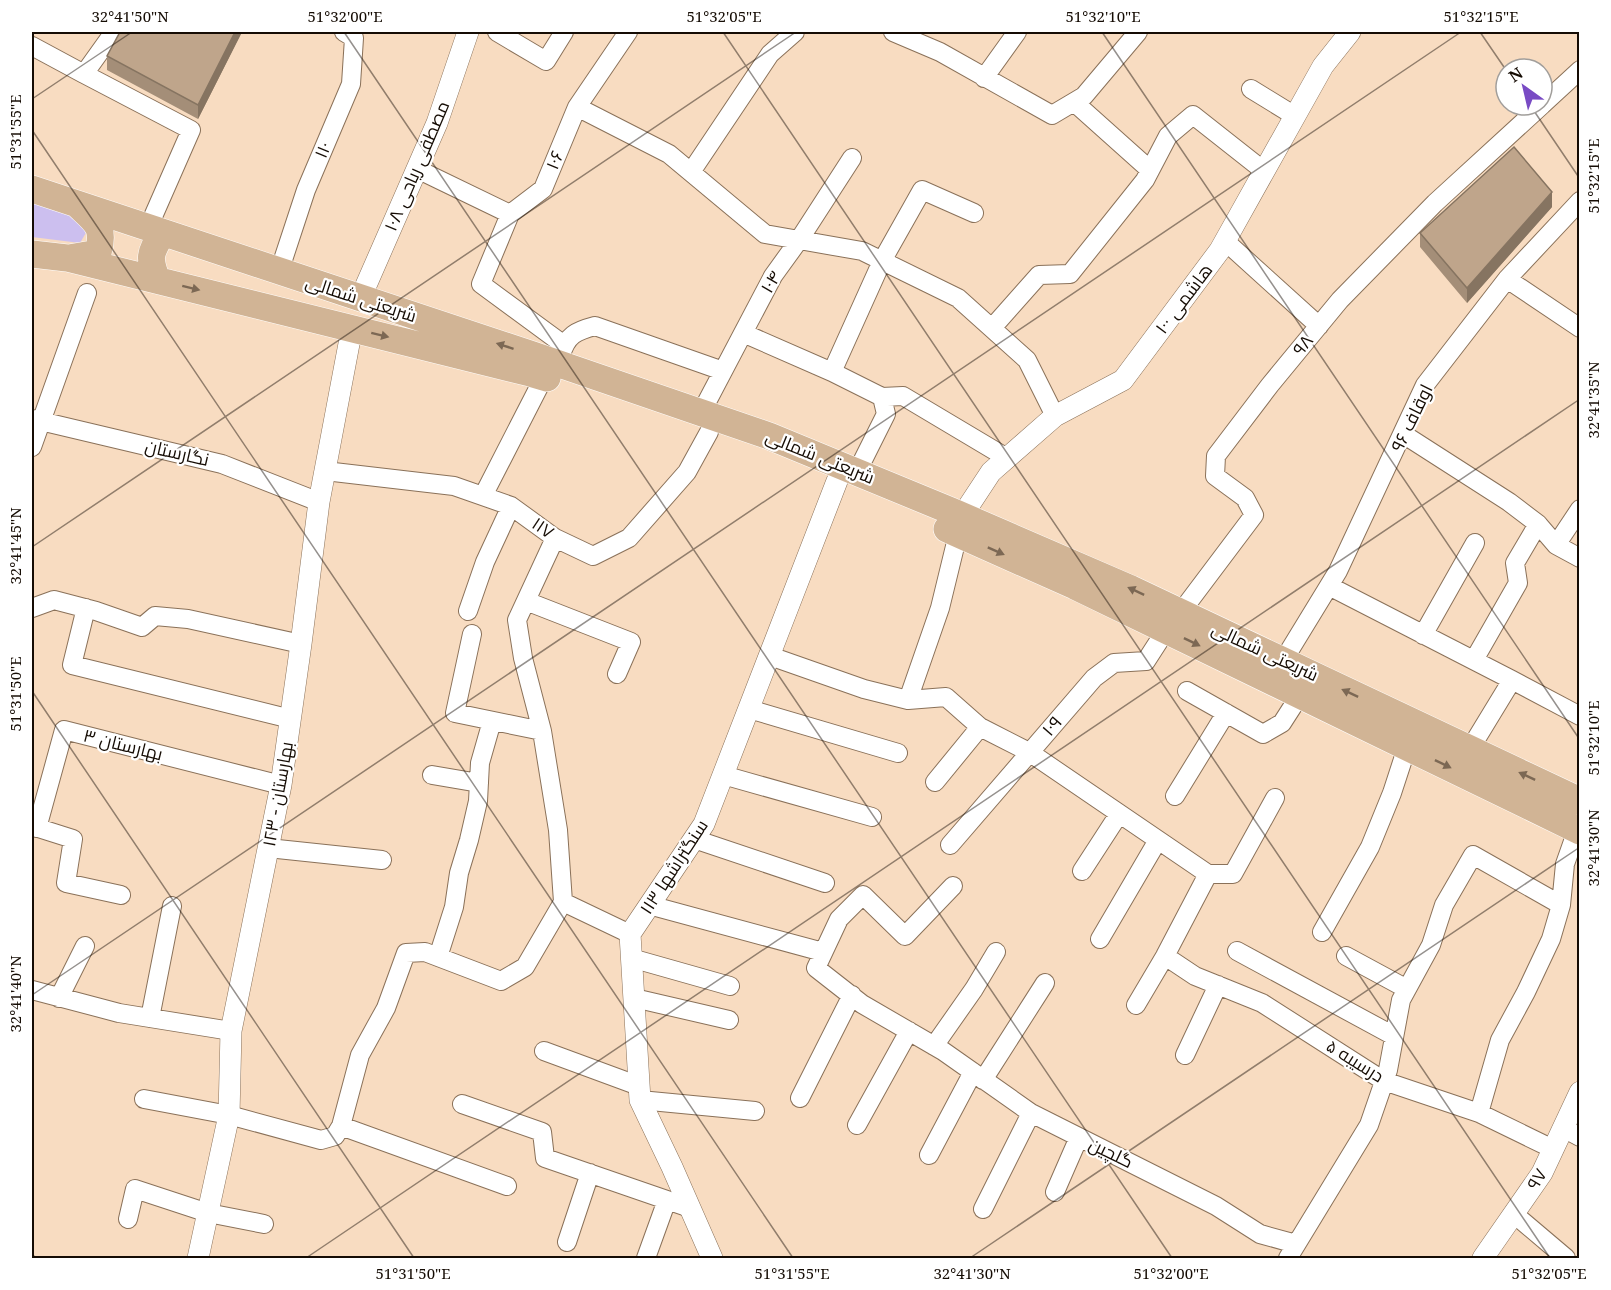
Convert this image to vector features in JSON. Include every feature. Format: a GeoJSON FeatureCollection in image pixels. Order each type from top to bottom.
{"type":"FeatureCollection","features":[{"type":"Feature","properties":{"kind":"main road","name":"شریعتی شمالی"},"geometry":{"type":"LineString","coordinates":[[32,189],[555,362],[705,422],[785,458],[847,477],[1079,577],[1173,621],[1283,661],[1580,801]]}},
{"type":"Feature","properties":{"kind":"main road"},"geometry":{"type":"LineString","coordinates":[[68,258],[98,253],[102,240],[100,225],[79,206]]}},
{"type":"Feature","properties":{"kind":"main road"},"geometry":{"type":"LineString","coordinates":[[155,231],[151,266],[157,280]]}},
{"type":"Feature","properties":{"kind":"main road","name":"شریعتی شمالی"},"geometry":{"type":"LineString","coordinates":[[32,254],[68,258],[352,328],[555,362]]}},
{"type":"Feature","properties":{"kind":"main road","name":"شریعتی شمالی"},"geometry":{"type":"LineString","coordinates":[[1173,621],[1300,695],[1579,830]]}},
{"type":"Feature","properties":{"kind":"street"},"geometry":{"type":"LineString","coordinates":[[84,74],[114,32]]}},
{"type":"Feature","properties":{"kind":"street","name":"۱۱۰"},"geometry":{"type":"LineString","coordinates":[[279,272],[306,190],[351,84],[354,38],[344,32]]}},
{"type":"Feature","properties":{"kind":"street","name":"مصطفی ریاحی ۱۰۸"},"geometry":{"type":"LineString","coordinates":[[360,299],[437,123],[468,32]]}},
{"type":"Feature","properties":{"kind":"street"},"geometry":{"type":"LineString","coordinates":[[498,32],[546,61],[564,32]]}},
{"type":"Feature","properties":{"kind":"street","name":"۱۰۶"},"geometry":{"type":"LineString","coordinates":[[510,214],[543,189],[578,107],[628,32]]}},
{"type":"Feature","properties":{"kind":"street"},"geometry":{"type":"LineString","coordinates":[[691,172],[770,54],[795,32]]}},
{"type":"Feature","properties":{"kind":"street"},"geometry":{"type":"LineString","coordinates":[[893,32],[940,52],[1052,115],[1084,96],[1138,32]]}},
{"type":"Feature","properties":{"kind":"street"},"geometry":{"type":"LineString","coordinates":[[984,78],[1017,32]]}},
{"type":"Feature","properties":{"kind":"street","name":"هاشمی ۱۰۰"},"geometry":{"type":"LineString","coordinates":[[960,525],[992,472],[1007,458],[1055,416],[1123,380],[1220,250],[1323,66],[1350,32]]}},
{"type":"Feature","properties":{"kind":"street"},"geometry":{"type":"LineString","coordinates":[[32,46],[191,129],[155,231]]}},
{"type":"Feature","properties":{"kind":"street","name":"۹۸"},"geometry":{"type":"LineString","coordinates":[[1554,94],[1580,70]]}},
{"type":"Feature","properties":{"kind":"street"},"geometry":{"type":"LineString","coordinates":[[1251,89],[1295,116]]}},
{"type":"Feature","properties":{"kind":"street"},"geometry":{"type":"LineString","coordinates":[[1074,102],[1150,170]]}},
{"type":"Feature","properties":{"kind":"street"},"geometry":{"type":"LineString","coordinates":[[578,107],[669,154],[765,234],[862,252],[958,298],[1027,360],[1055,416]]}},
{"type":"Feature","properties":{"kind":"street"},"geometry":{"type":"LineString","coordinates":[[992,328],[1039,275],[1070,274],[1145,180],[1168,136],[1193,115],[1264,171]]}},
{"type":"Feature","properties":{"kind":"street","name":"۹۸"},"geometry":{"type":"LineString","coordinates":[[1173,621],[1254,515],[1245,498],[1215,476],[1216,456],[1270,385],[1340,300],[1435,203],[1529,117]]}},
{"type":"Feature","properties":{"kind":"street","name":"۱۰۴"},"geometry":{"type":"LineString","coordinates":[[705,422],[723,371],[773,276],[852,158]]}},
{"type":"Feature","properties":{"kind":"street"},"geometry":{"type":"LineString","coordinates":[[417,169],[510,214],[481,284],[555,362]]}},
{"type":"Feature","properties":{"kind":"street"},"geometry":{"type":"LineString","coordinates":[[832,372],[882,261],[922,190],[975,213]]}},
{"type":"Feature","properties":{"kind":"street","name":"اوقاف ۹۶"},"geometry":{"type":"LineString","coordinates":[[1283,661],[1338,571],[1425,385],[1507,279],[1580,201]]}},
{"type":"Feature","properties":{"kind":"street"},"geometry":{"type":"LineString","coordinates":[[1225,241],[1319,326]]}},
{"type":"Feature","properties":{"kind":"street"},"geometry":{"type":"LineString","coordinates":[[1507,279],[1580,328]]}},
{"type":"Feature","properties":{"kind":"street"},"geometry":{"type":"LineString","coordinates":[[32,447],[37,420],[87,293]]}},
{"type":"Feature","properties":{"kind":"street"},"geometry":{"type":"LineString","coordinates":[[483,496],[555,362],[575,331],[595,326],[723,371]]}},
{"type":"Feature","properties":{"kind":"street","name":"بهارستان - ۱۲۳"},"geometry":{"type":"LineString","coordinates":[[198,1258],[229,1115],[231,1031],[281,785],[319,502],[352,328]]}},
{"type":"Feature","properties":{"kind":"street"},"geometry":{"type":"LineString","coordinates":[[743,333],[882,397],[903,396],[1007,458]]}},
{"type":"Feature","properties":{"kind":"street"},"geometry":{"type":"LineString","coordinates":[[847,477],[886,414],[882,397]]}},
{"type":"Feature","properties":{"kind":"street","name":"نگارستان"},"geometry":{"type":"LineString","coordinates":[[37,420],[222,464],[319,502]]}},
{"type":"Feature","properties":{"kind":"street","name":"۱۱۷"},"geometry":{"type":"LineString","coordinates":[[325,471],[454,486],[512,506],[555,538],[593,556],[629,537],[687,472],[705,422]]}},
{"type":"Feature","properties":{"kind":"street"},"geometry":{"type":"LineString","coordinates":[[1403,434],[1509,502],[1539,525],[1556,545],[1580,558]]}},
{"type":"Feature","properties":{"kind":"street","name":"سنگتراشها ۱۱۳"},"geometry":{"type":"LineString","coordinates":[[712,1258],[639,1093],[630,934],[704,824],[770,656],[847,477]]}},
{"type":"Feature","properties":{"kind":"street"},"geometry":{"type":"LineString","coordinates":[[468,611],[485,562],[512,506]]}},
{"type":"Feature","properties":{"kind":"street"},"geometry":{"type":"LineString","coordinates":[[1556,545],[1580,509]]}},
{"type":"Feature","properties":{"kind":"street"},"geometry":{"type":"LineString","coordinates":[[908,700],[940,608],[960,525]]}},
{"type":"Feature","properties":{"kind":"street"},"geometry":{"type":"LineString","coordinates":[[1474,660],[1518,583],[1515,563],[1539,525]]}},
{"type":"Feature","properties":{"kind":"street"},"geometry":{"type":"LineString","coordinates":[[144,1099],[229,1115],[321,1140],[335,1136],[341,1126],[360,1055],[386,1008],[406,953],[425,952],[501,981],[525,967],[563,902],[558,830],[542,731],[523,658],[517,620],[555,538]]}},
{"type":"Feature","properties":{"kind":"street"},"geometry":{"type":"LineString","coordinates":[[1423,634],[1475,543]]}},
{"type":"Feature","properties":{"kind":"street"},"geometry":{"type":"LineString","coordinates":[[1329,586],[1580,717]]}},
{"type":"Feature","properties":{"kind":"street"},"geometry":{"type":"LineString","coordinates":[[32,608],[54,600],[87,608],[142,627],[155,616],[188,620],[301,644]]}},
{"type":"Feature","properties":{"kind":"street"},"geometry":{"type":"LineString","coordinates":[[526,601],[631,642],[617,674]]}},
{"type":"Feature","properties":{"kind":"street"},"geometry":{"type":"LineString","coordinates":[[87,608],[72,665],[291,719]]}},
{"type":"Feature","properties":{"kind":"street","name":"۱۰۹"},"geometry":{"type":"LineString","coordinates":[[950,845],[1094,678],[1114,663],[1146,661],[1173,621]]}},
{"type":"Feature","properties":{"kind":"street"},"geometry":{"type":"LineString","coordinates":[[472,634],[455,713],[542,731]]}},
{"type":"Feature","properties":{"kind":"street"},"geometry":{"type":"LineString","coordinates":[[770,656],[864,689],[908,700],[946,697],[980,727],[1029,753],[1208,874],[1233,874],[1275,798]]}},
{"type":"Feature","properties":{"kind":"street"},"geometry":{"type":"LineString","coordinates":[[1470,749],[1512,680]]}},
{"type":"Feature","properties":{"kind":"street"},"geometry":{"type":"LineString","coordinates":[[1187,691],[1263,734],[1282,723],[1300,695]]}},
{"type":"Feature","properties":{"kind":"street"},"geometry":{"type":"LineString","coordinates":[[749,709],[898,753]]}},
{"type":"Feature","properties":{"kind":"street"},"geometry":{"type":"LineString","coordinates":[[1175,796],[1226,713]]}},
{"type":"Feature","properties":{"kind":"street"},"geometry":{"type":"LineString","coordinates":[[438,957],[454,907],[459,873],[478,801],[480,763],[492,721]]}},
{"type":"Feature","properties":{"kind":"street"},"geometry":{"type":"LineString","coordinates":[[934,782],[980,727]]}},
{"type":"Feature","properties":{"kind":"street","name":"بهارستان ۳"},"geometry":{"type":"LineString","coordinates":[[34,827],[64,730],[281,785]]}},
{"type":"Feature","properties":{"kind":"street"},"geometry":{"type":"LineString","coordinates":[[1322,932],[1370,847],[1392,793],[1407,747]]}},
{"type":"Feature","properties":{"kind":"street"},"geometry":{"type":"LineString","coordinates":[[432,774],[479,783]]}},
{"type":"Feature","properties":{"kind":"street"},"geometry":{"type":"LineString","coordinates":[[723,775],[872,817]]}},
{"type":"Feature","properties":{"kind":"street"},"geometry":{"type":"LineString","coordinates":[[1082,871],[1119,814]]}},
{"type":"Feature","properties":{"kind":"street"},"geometry":{"type":"LineString","coordinates":[[34,827],[73,839],[66,884],[121,895]]}},
{"type":"Feature","properties":{"kind":"street"},"geometry":{"type":"LineString","coordinates":[[1479,1113],[1500,1040],[1551,939],[1561,905],[1564,864],[1579,830]]}},
{"type":"Feature","properties":{"kind":"street"},"geometry":{"type":"LineString","coordinates":[[694,839],[825,884]]}},
{"type":"Feature","properties":{"kind":"street"},"geometry":{"type":"LineString","coordinates":[[1100,939],[1158,840]]}},
{"type":"Feature","properties":{"kind":"street"},"geometry":{"type":"LineString","coordinates":[[268,848],[382,860]]}},
{"type":"Feature","properties":{"kind":"street"},"geometry":{"type":"LineString","coordinates":[[1292,1251],[1369,1125],[1386,1076],[1401,1000],[1431,945],[1444,905],[1473,855],[1561,905]]}},
{"type":"Feature","properties":{"kind":"street"},"geometry":{"type":"LineString","coordinates":[[1136,1005],[1165,956],[1208,874]]}},
{"type":"Feature","properties":{"kind":"street"},"geometry":{"type":"LineString","coordinates":[[649,905],[823,952],[839,919],[863,895],[905,936],[953,886]]}},
{"type":"Feature","properties":{"kind":"street"},"geometry":{"type":"LineString","coordinates":[[563,902],[630,934]]}},
{"type":"Feature","properties":{"kind":"street"},"geometry":{"type":"LineString","coordinates":[[150,1018],[172,906]]}},
{"type":"Feature","properties":{"kind":"street"},"geometry":{"type":"LineString","coordinates":[[59,998],[85,946]]}},
{"type":"Feature","properties":{"kind":"street"},"geometry":{"type":"LineString","coordinates":[[934,1046],[975,989],[996,951]]}},
{"type":"Feature","properties":{"kind":"street"},"geometry":{"type":"LineString","coordinates":[[1237,951],[1394,1036]]}},
{"type":"Feature","properties":{"kind":"street","name":"گلچین"},"geometry":{"type":"LineString","coordinates":[[823,952],[816,968],[862,1004],[934,1046],[1031,1113],[1216,1206],[1292,1251]]}},
{"type":"Feature","properties":{"kind":"street","name":"درسیبه ۵"},"geometry":{"type":"LineString","coordinates":[[1165,956],[1195,976],[1262,1003],[1386,1076],[1479,1113],[1553,1149]]}},
{"type":"Feature","properties":{"kind":"street"},"geometry":{"type":"LineString","coordinates":[[1346,956],[1407,989]]}},
{"type":"Feature","properties":{"kind":"street"},"geometry":{"type":"LineString","coordinates":[[631,958],[730,986]]}},
{"type":"Feature","properties":{"kind":"street"},"geometry":{"type":"LineString","coordinates":[[929,1155],[978,1076],[1045,983]]}},
{"type":"Feature","properties":{"kind":"street"},"geometry":{"type":"LineString","coordinates":[[1185,1055],[1218,986]]}},
{"type":"Feature","properties":{"kind":"street"},"geometry":{"type":"LineString","coordinates":[[32,990],[119,1013],[231,1031]]}},
{"type":"Feature","properties":{"kind":"street"},"geometry":{"type":"LineString","coordinates":[[800,1098],[852,995]]}},
{"type":"Feature","properties":{"kind":"street"},"geometry":{"type":"LineString","coordinates":[[634,998],[729,1020]]}},
{"type":"Feature","properties":{"kind":"street"},"geometry":{"type":"LineString","coordinates":[[857,1125],[909,1031]]}},
{"type":"Feature","properties":{"kind":"street"},"geometry":{"type":"LineString","coordinates":[[544,1051],[639,1093],[755,1111]]}},
{"type":"Feature","properties":{"kind":"street","name":"۹۷"},"geometry":{"type":"LineString","coordinates":[[1483,1258],[1542,1173],[1553,1149],[1571,1132],[1580,1092]]}},
{"type":"Feature","properties":{"kind":"street"},"geometry":{"type":"LineString","coordinates":[[462,1104],[542,1132],[545,1158],[690,1208]]}},
{"type":"Feature","properties":{"kind":"street"},"geometry":{"type":"LineString","coordinates":[[983,1209],[1031,1113]]}},
{"type":"Feature","properties":{"kind":"street"},"geometry":{"type":"LineString","coordinates":[[341,1126],[507,1186]]}},
{"type":"Feature","properties":{"kind":"street"},"geometry":{"type":"LineString","coordinates":[[1055,1192],[1079,1137]]}},
{"type":"Feature","properties":{"kind":"street"},"geometry":{"type":"LineString","coordinates":[[567,1242],[590,1173]]}},
{"type":"Feature","properties":{"kind":"street"},"geometry":{"type":"LineString","coordinates":[[128,1219],[135,1189],[208,1213],[264,1224]]}},
{"type":"Feature","properties":{"kind":"street"},"geometry":{"type":"LineString","coordinates":[[646,1258],[667,1200]]}},
{"type":"Feature","properties":{"kind":"street"},"geometry":{"type":"LineString","coordinates":[[1514,1214],[1566,1258]]}},
{"type":"Feature","properties":{"kind":"shaded area"},"geometry":{"type":"Polygon","coordinates":[[[32,200],[69,212],[87,231],[80,243],[32,237],[32,200]]]}},
{"type":"Feature","properties":{"kind":"building"},"geometry":{"type":"Polygon","coordinates":[[[120,32],[235,32],[198,105],[107,56],[120,32]]]}},
{"type":"Feature","properties":{"kind":"building"},"geometry":{"type":"Polygon","coordinates":[[[1514,147],[1552,192],[1467,288],[1420,233],[1514,147]]]}}]}
